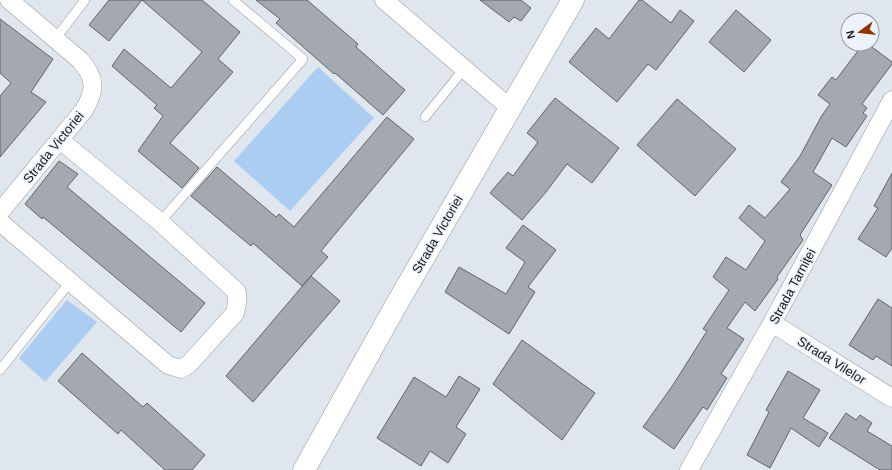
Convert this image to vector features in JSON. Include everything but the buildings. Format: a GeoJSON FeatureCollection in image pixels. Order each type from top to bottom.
{"type":"FeatureCollection","features":[{"type":"Feature","properties":{"kind":"street"},"geometry":{"type":"LineString","coordinates":[[9,0],[55,39]]}},
{"type":"Feature","properties":{"kind":"street"},"geometry":{"type":"LineString","coordinates":[[384,0],[510,108]]}},
{"type":"Feature","properties":{"kind":"street","name":"Strada Victoriei"},"geometry":{"type":"LineString","coordinates":[[304,470],[395,307],[573,0]]}},
{"type":"Feature","properties":{"kind":"street","name":"Strada Victoriei"},"geometry":{"type":"LineString","coordinates":[[0,212],[84,110],[90,99],[93,87],[92,78],[88,68],[55,39]]}},
{"type":"Feature","properties":{"kind":"street","name":"Strada Tarniței"},"geometry":{"type":"LineString","coordinates":[[689,470],[772,323],[892,100]]}},
{"type":"Feature","properties":{"kind":"street"},"geometry":{"type":"LineString","coordinates":[[0,222],[168,365],[181,369],[189,364],[235,313],[237,292],[160,222],[60,140]]}},
{"type":"Feature","properties":{"kind":"street","name":"Strada Vilelor"},"geometry":{"type":"LineString","coordinates":[[772,323],[892,398]]}},
{"type":"Feature","properties":{"kind":"lane"},"geometry":{"type":"LineString","coordinates":[[55,39],[85,0]]}},
{"type":"Feature","properties":{"kind":"lane"},"geometry":{"type":"LineString","coordinates":[[160,222],[303,59],[233,0]]}},
{"type":"Feature","properties":{"kind":"lane"},"geometry":{"type":"LineString","coordinates":[[425,117],[464,69]]}},
{"type":"Feature","properties":{"kind":"lane"},"geometry":{"type":"LineString","coordinates":[[0,370],[70,282]]}},
{"type":"Feature","properties":{"kind":"shaded area"},"geometry":{"type":"Polygon","coordinates":[[[318,67],[374,118],[290,211],[234,161],[318,67]]]}},
{"type":"Feature","properties":{"kind":"shaded area"},"geometry":{"type":"Polygon","coordinates":[[[67,300],[97,322],[45,382],[19,358],[67,300]]]}}]}
